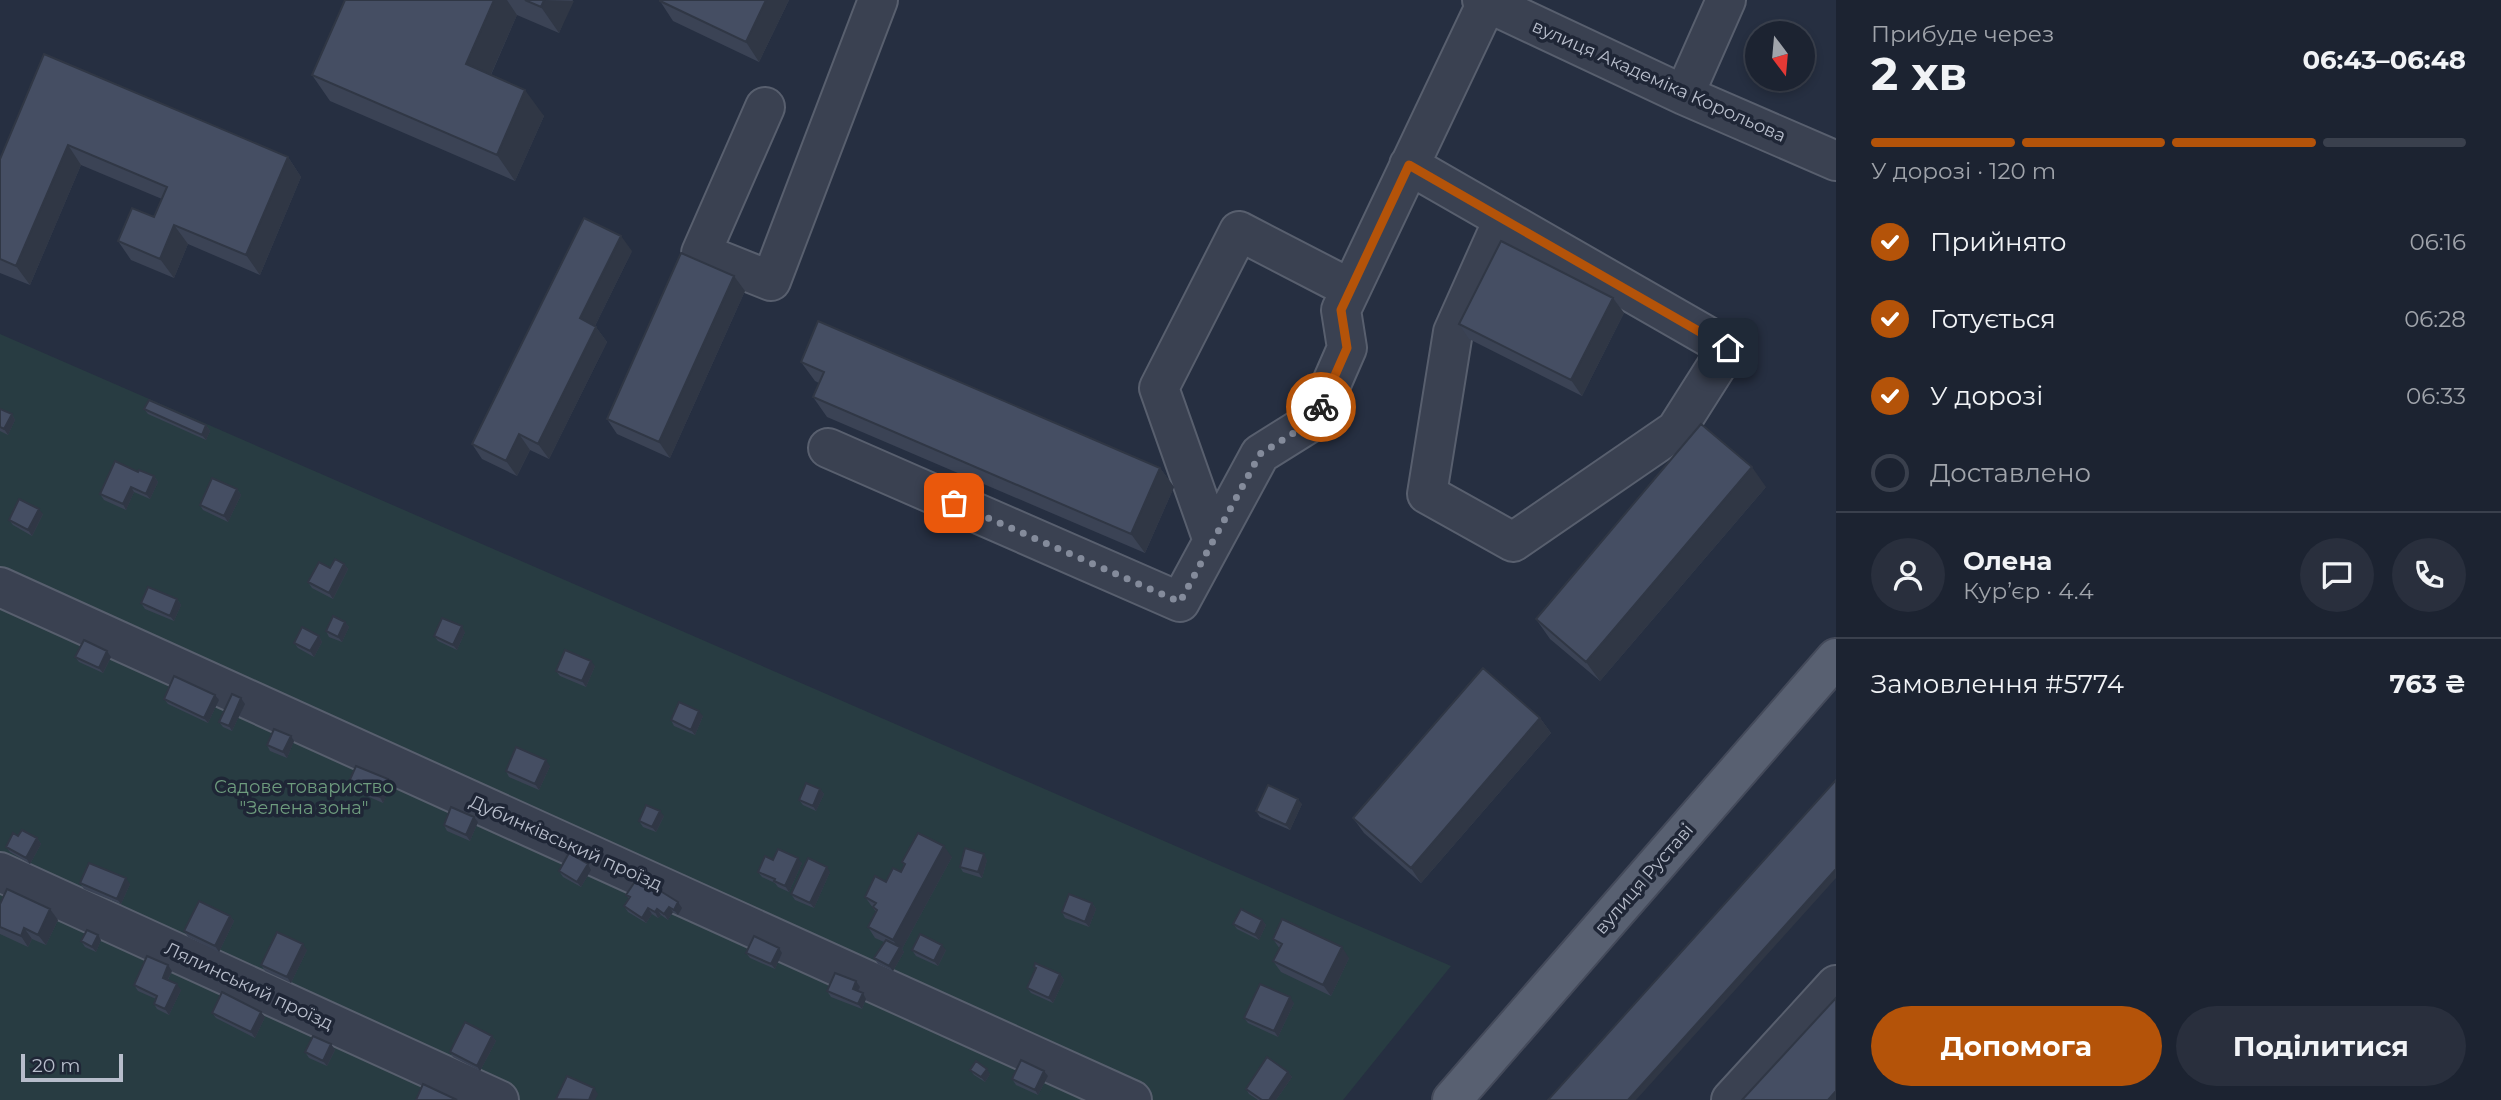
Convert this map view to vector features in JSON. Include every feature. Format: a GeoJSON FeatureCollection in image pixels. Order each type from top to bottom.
{"type":"FeatureCollection","features":[{"type":"Feature","properties":{"kind":"main road","name":"вулиця Руставі"},"geometry":{"type":"LineString","coordinates":[[1452,1100],[1836,658]]}},
{"type":"Feature","properties":{"kind":"street"},"geometry":{"type":"LineString","coordinates":[[765,107],[701,253],[771,281],[878,0]]}},
{"type":"Feature","properties":{"kind":"street"},"geometry":{"type":"LineString","coordinates":[[1684,95],[1726,0]]}},
{"type":"Feature","properties":{"kind":"street"},"geometry":{"type":"LineString","coordinates":[[828,448],[1180,602],[1260,454],[1316,419],[1347,348],[1341,310],[1486,1]]}},
{"type":"Feature","properties":{"kind":"street","name":"вулиця Академіка Корольова"},"geometry":{"type":"LineString","coordinates":[[1486,1],[1684,95],[1836,161]]}},
{"type":"Feature","properties":{"kind":"street"},"geometry":{"type":"LineString","coordinates":[[1409,165],[1728,348],[1676,430],[1513,542],[1427,494],[1453,332],[1503,220]]}},
{"type":"Feature","properties":{"kind":"street"},"geometry":{"type":"LineString","coordinates":[[1213,541],[1159,388],[1239,230],[1351,289]]}},
{"type":"Feature","properties":{"kind":"street","name":"Дубинківський проїзд"},"geometry":{"type":"LineString","coordinates":[[0,587],[1132,1100]]}},
{"type":"Feature","properties":{"kind":"street","name":"Лялинський проїзд"},"geometry":{"type":"LineString","coordinates":[[0,872],[499,1100]]}},
{"type":"Feature","properties":{"kind":"street"},"geometry":{"type":"LineString","coordinates":[[1731,1100],[1836,985]]}},
{"type":"Feature","properties":{"kind":"green space","name":"Садове товариство \"Зелена зона\""},"geometry":{"type":"Polygon","coordinates":[[[0,334],[1451,966],[1343,1100],[0,1100],[0,334]]]}},
{"type":"Feature","properties":{"kind":"building"},"geometry":{"type":"Polygon","coordinates":[[[345,0],[494,0],[466,64],[525,90],[497,155],[312,75],[345,0]]]}},
{"type":"Feature","properties":{"kind":"building"},"geometry":{"type":"Polygon","coordinates":[[[525,0],[544,0],[541,7],[525,0]]]}},
{"type":"Feature","properties":{"kind":"building"},"geometry":{"type":"Polygon","coordinates":[[[660,0],[766,0],[746,42],[660,0]]]}},
{"type":"Feature","properties":{"kind":"building"},"geometry":{"type":"Polygon","coordinates":[[[44,54],[288,157],[246,255],[174,225],[160,259],[118,241],[132,208],[154,217],[167,187],[68,145],[16,266],[0,259],[0,159],[44,54]]]}},
{"type":"Feature","properties":{"kind":"building"},"geometry":{"type":"Polygon","coordinates":[[[584,218],[621,236],[580,318],[596,327],[538,444],[519,434],[506,461],[472,444],[584,218]]]}},
{"type":"Feature","properties":{"kind":"building"},"geometry":{"type":"Polygon","coordinates":[[[1501,241],[1613,298],[1571,380],[1459,324],[1501,241]]]}},
{"type":"Feature","properties":{"kind":"building"},"geometry":{"type":"Polygon","coordinates":[[[681,253],[734,276],[659,442],[607,419],[681,253]]]}},
{"type":"Feature","properties":{"kind":"building"},"geometry":{"type":"Polygon","coordinates":[[[818,321],[1160,468],[1131,534],[813,397],[824,372],[801,362],[818,321]]]}},
{"type":"Feature","properties":{"kind":"building"},"geometry":{"type":"Polygon","coordinates":[[[149,400],[206,425],[202,435],[144,409],[149,400]]]}},
{"type":"Feature","properties":{"kind":"building"},"geometry":{"type":"Polygon","coordinates":[[[0,409],[12,414],[4,429],[0,427],[0,409]]]}},
{"type":"Feature","properties":{"kind":"building"},"geometry":{"type":"Polygon","coordinates":[[[1701,424],[1752,467],[1586,662],[1536,619],[1701,424]]]}},
{"type":"Feature","properties":{"kind":"building"},"geometry":{"type":"Polygon","coordinates":[[[115,461],[154,476],[146,494],[131,487],[123,504],[100,494],[115,461]]]}},
{"type":"Feature","properties":{"kind":"building"},"geometry":{"type":"Polygon","coordinates":[[[212,478],[237,489],[224,516],[200,505],[212,478]]]}},
{"type":"Feature","properties":{"kind":"building"},"geometry":{"type":"Polygon","coordinates":[[[19,499],[39,509],[28,530],[9,520],[19,499]]]}},
{"type":"Feature","properties":{"kind":"building"},"geometry":{"type":"Polygon","coordinates":[[[335,559],[344,564],[329,593],[308,582],[319,562],[330,568],[335,559]]]}},
{"type":"Feature","properties":{"kind":"building"},"geometry":{"type":"Polygon","coordinates":[[[148,587],[177,599],[170,616],[141,603],[148,587]]]}},
{"type":"Feature","properties":{"kind":"building"},"geometry":{"type":"Polygon","coordinates":[[[333,616],[345,622],[338,637],[326,631],[333,616]]]}},
{"type":"Feature","properties":{"kind":"building"},"geometry":{"type":"Polygon","coordinates":[[[442,618],[462,626],[453,645],[434,636],[442,618]]]}},
{"type":"Feature","properties":{"kind":"building"},"geometry":{"type":"Polygon","coordinates":[[[302,627],[319,636],[310,651],[294,643],[302,627]]]}},
{"type":"Feature","properties":{"kind":"building"},"geometry":{"type":"Polygon","coordinates":[[[84,640],[107,651],[99,668],[75,657],[84,640]]]}},
{"type":"Feature","properties":{"kind":"building"},"geometry":{"type":"Polygon","coordinates":[[[565,650],[591,661],[582,681],[556,671],[565,650]]]}},
{"type":"Feature","properties":{"kind":"building"},"geometry":{"type":"Polygon","coordinates":[[[1483,668],[1540,718],[1411,868],[1353,818],[1483,668]]]}},
{"type":"Feature","properties":{"kind":"building"},"geometry":{"type":"Polygon","coordinates":[[[174,676],[215,695],[204,718],[164,699],[174,676]]]}},
{"type":"Feature","properties":{"kind":"building"},"geometry":{"type":"Polygon","coordinates":[[[232,694],[241,698],[229,726],[219,722],[232,694]]]}},
{"type":"Feature","properties":{"kind":"building"},"geometry":{"type":"Polygon","coordinates":[[[679,702],[699,711],[691,730],[671,720],[679,702]]]}},
{"type":"Feature","properties":{"kind":"building"},"geometry":{"type":"Polygon","coordinates":[[[274,729],[291,736],[283,752],[267,745],[274,729]]]}},
{"type":"Feature","properties":{"kind":"building"},"geometry":{"type":"Polygon","coordinates":[[[516,747],[546,760],[535,784],[506,771],[516,747]]]}},
{"type":"Feature","properties":{"kind":"building"},"geometry":{"type":"Polygon","coordinates":[[[356,766],[388,779],[380,797],[348,784],[356,766]]]}},
{"type":"Feature","properties":{"kind":"building"},"geometry":{"type":"Polygon","coordinates":[[[1836,780],[1836,869],[1628,1100],[1548,1100],[1836,780]]]}},
{"type":"Feature","properties":{"kind":"building"},"geometry":{"type":"Polygon","coordinates":[[[806,783],[820,789],[813,806],[799,800],[806,783]]]}},
{"type":"Feature","properties":{"kind":"building"},"geometry":{"type":"Polygon","coordinates":[[[1268,785],[1298,799],[1286,825],[1256,811],[1268,785]]]}},
{"type":"Feature","properties":{"kind":"building"},"geometry":{"type":"Polygon","coordinates":[[[646,805],[660,811],[652,827],[639,821],[646,805]]]}},
{"type":"Feature","properties":{"kind":"building"},"geometry":{"type":"Polygon","coordinates":[[[451,807],[474,817],[466,835],[444,825],[451,807]]]}},
{"type":"Feature","properties":{"kind":"building"},"geometry":{"type":"Polygon","coordinates":[[[22,830],[37,838],[26,858],[6,847],[13,833],[18,836],[22,830]]]}},
{"type":"Feature","properties":{"kind":"building"},"geometry":{"type":"Polygon","coordinates":[[[918,833],[944,846],[893,940],[868,927],[877,910],[873,907],[876,903],[865,897],[875,876],[886,882],[893,868],[901,872],[905,864],[902,862],[918,833]]]}},
{"type":"Feature","properties":{"kind":"building"},"geometry":{"type":"Polygon","coordinates":[[[965,848],[984,854],[978,872],[960,867],[965,848]]]}},
{"type":"Feature","properties":{"kind":"building"},"geometry":{"type":"Polygon","coordinates":[[[778,849],[798,858],[785,886],[758,872],[765,856],[773,860],[778,849]]]}},
{"type":"Feature","properties":{"kind":"building"},"geometry":{"type":"Polygon","coordinates":[[[569,853],[588,864],[577,882],[559,871],[569,853]]]}},
{"type":"Feature","properties":{"kind":"building"},"geometry":{"type":"Polygon","coordinates":[[[808,858],[827,867],[810,903],[791,894],[808,858]]]}},
{"type":"Feature","properties":{"kind":"building"},"geometry":{"type":"Polygon","coordinates":[[[89,863],[126,878],[117,899],[80,883],[89,863]]]}},
{"type":"Feature","properties":{"kind":"building"},"geometry":{"type":"Polygon","coordinates":[[[638,877],[678,902],[674,910],[669,907],[664,914],[657,909],[655,912],[648,908],[642,918],[624,906],[630,897],[626,895],[638,877]]]}},
{"type":"Feature","properties":{"kind":"building"},"geometry":{"type":"Polygon","coordinates":[[[7,889],[50,909],[38,935],[24,928],[21,936],[0,927],[0,904],[7,889]]]}},
{"type":"Feature","properties":{"kind":"building"},"geometry":{"type":"Polygon","coordinates":[[[1069,894],[1092,903],[1085,922],[1062,912],[1069,894]]]}},
{"type":"Feature","properties":{"kind":"building"},"geometry":{"type":"Polygon","coordinates":[[[199,901],[230,916],[215,946],[184,931],[199,901]]]}},
{"type":"Feature","properties":{"kind":"building"},"geometry":{"type":"Polygon","coordinates":[[[1241,909],[1262,920],[1255,935],[1233,924],[1241,909]]]}},
{"type":"Feature","properties":{"kind":"building"},"geometry":{"type":"Polygon","coordinates":[[[1282,919],[1342,947],[1323,985],[1273,961],[1282,944],[1273,939],[1282,919]]]}},
{"type":"Feature","properties":{"kind":"building"},"geometry":{"type":"Polygon","coordinates":[[[87,930],[98,935],[92,947],[81,941],[87,930]]]}},
{"type":"Feature","properties":{"kind":"building"},"geometry":{"type":"Polygon","coordinates":[[[277,932],[303,944],[287,977],[261,965],[277,932]]]}},
{"type":"Feature","properties":{"kind":"building"},"geometry":{"type":"Polygon","coordinates":[[[920,934],[942,945],[934,961],[912,950],[920,934]]]}},
{"type":"Feature","properties":{"kind":"building"},"geometry":{"type":"Polygon","coordinates":[[[754,936],[779,948],[771,964],[746,953],[754,936]]]}},
{"type":"Feature","properties":{"kind":"building"},"geometry":{"type":"Polygon","coordinates":[[[886,940],[900,947],[889,966],[874,958],[886,940]]]}},
{"type":"Feature","properties":{"kind":"building"},"geometry":{"type":"Polygon","coordinates":[[[147,956],[168,965],[163,978],[177,984],[165,1009],[154,1004],[157,996],[134,985],[147,956]]]}},
{"type":"Feature","properties":{"kind":"building"},"geometry":{"type":"Polygon","coordinates":[[[1035,963],[1060,974],[1049,998],[1027,988],[1036,968],[1035,963]]]}},
{"type":"Feature","properties":{"kind":"building"},"geometry":{"type":"Polygon","coordinates":[[[835,973],[856,981],[853,989],[863,993],[858,1004],[827,991],[835,973]]]}},
{"type":"Feature","properties":{"kind":"building"},"geometry":{"type":"Polygon","coordinates":[[[1260,984],[1290,997],[1274,1031],[1244,1018],[1260,984]]]}},
{"type":"Feature","properties":{"kind":"building"},"geometry":{"type":"Polygon","coordinates":[[[222,992],[261,1012],[251,1032],[212,1013],[222,992]]]}},
{"type":"Feature","properties":{"kind":"building"},"geometry":{"type":"Polygon","coordinates":[[[1836,998],[1836,1091],[1828,1100],[1742,1100],[1836,998]]]}},
{"type":"Feature","properties":{"kind":"building"},"geometry":{"type":"Polygon","coordinates":[[[465,1022],[492,1036],[477,1066],[450,1052],[465,1022]]]}},
{"type":"Feature","properties":{"kind":"building"},"geometry":{"type":"Polygon","coordinates":[[[313,1036],[331,1044],[323,1061],[305,1052],[313,1036]]]}},
{"type":"Feature","properties":{"kind":"building"},"geometry":{"type":"Polygon","coordinates":[[[1267,1057],[1288,1072],[1269,1100],[1262,1100],[1246,1089],[1267,1057]]]}},
{"type":"Feature","properties":{"kind":"building"},"geometry":{"type":"Polygon","coordinates":[[[1021,1060],[1044,1071],[1035,1090],[1012,1079],[1021,1060]]]}},
{"type":"Feature","properties":{"kind":"building"},"geometry":{"type":"Polygon","coordinates":[[[976,1061],[987,1069],[981,1077],[970,1070],[976,1061]]]}},
{"type":"Feature","properties":{"kind":"building"},"geometry":{"type":"Polygon","coordinates":[[[567,1076],[594,1088],[589,1100],[556,1099],[567,1076]]]}},
{"type":"Feature","properties":{"kind":"building"},"geometry":{"type":"Polygon","coordinates":[[[423,1084],[457,1100],[416,1100],[423,1084]]]}},
{"type":"Feature","properties":{"kind":"way so far"},"geometry":{"type":"LineString","coordinates":[[954,503],[1180,602],[1260,454],[1316,419],[1321,407]]}},
{"type":"Feature","properties":{"kind":"route"},"geometry":{"type":"LineString","coordinates":[[1321,407],[1347,348],[1341,310],[1409,165],[1728,348]]}}]}
